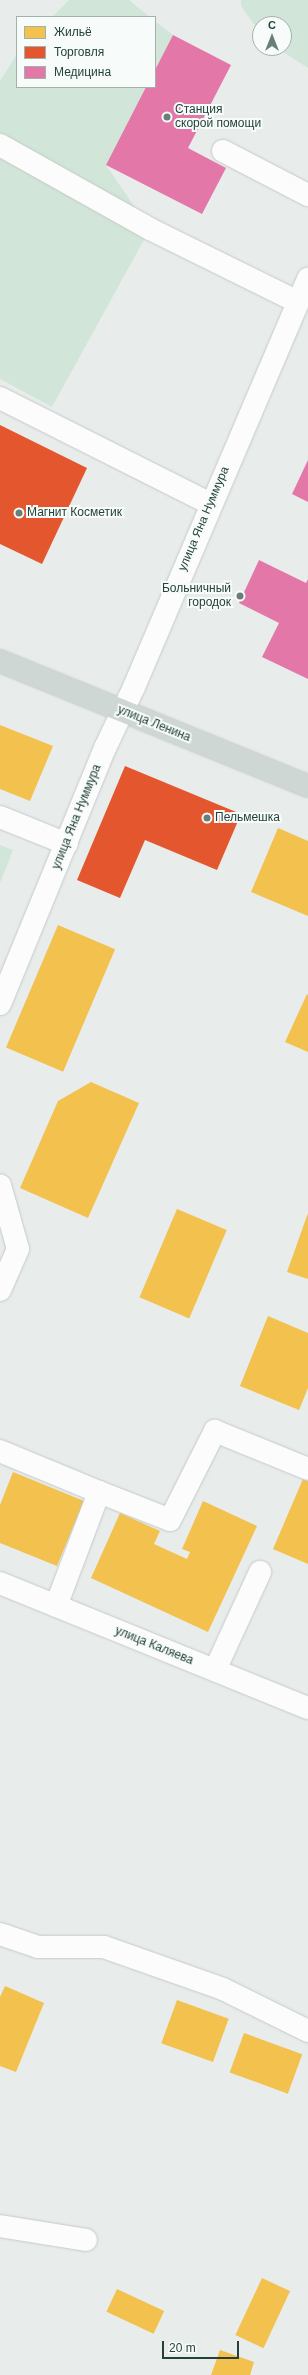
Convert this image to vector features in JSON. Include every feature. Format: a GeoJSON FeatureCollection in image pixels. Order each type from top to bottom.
{"type":"FeatureCollection","features":[{"type":"Feature","properties":{"kind":"main road","name":"улица Ленина"},"geometry":{"type":"LineString","coordinates":[[0,661],[308,786]]}},
{"type":"Feature","properties":{"kind":"street"},"geometry":{"type":"LineString","coordinates":[[0,145],[150,228],[296,301]]}},
{"type":"Feature","properties":{"kind":"street"},"geometry":{"type":"LineString","coordinates":[[223,151],[308,195]]}},
{"type":"Feature","properties":{"kind":"street","name":"улица Яна Нуммура"},"geometry":{"type":"LineString","coordinates":[[0,1004],[296,301],[308,279]]}},
{"type":"Feature","properties":{"kind":"street"},"geometry":{"type":"LineString","coordinates":[[0,398],[211,504]]}},
{"type":"Feature","properties":{"kind":"street"},"geometry":{"type":"LineString","coordinates":[[0,817],[67,844]]}},
{"type":"Feature","properties":{"kind":"street"},"geometry":{"type":"LineString","coordinates":[[0,1185],[18,1249],[0,1290]]}},
{"type":"Feature","properties":{"kind":"street"},"geometry":{"type":"LineString","coordinates":[[0,1451],[170,1520],[215,1431],[308,1469]]}},
{"type":"Feature","properties":{"kind":"street"},"geometry":{"type":"LineString","coordinates":[[56,1606],[99,1492]]}},
{"type":"Feature","properties":{"kind":"street"},"geometry":{"type":"LineString","coordinates":[[215,1670],[260,1572]]}},
{"type":"Feature","properties":{"kind":"street","name":"улица Каляева"},"geometry":{"type":"LineString","coordinates":[[0,1583],[308,1708]]}},
{"type":"Feature","properties":{"kind":"street"},"geometry":{"type":"LineString","coordinates":[[0,1934],[38,1947],[104,1947],[223,1989],[308,2031]]}},
{"type":"Feature","properties":{"kind":"street"},"geometry":{"type":"LineString","coordinates":[[0,2226],[86,2240]]}},
{"type":"Feature","properties":{"kind":"green space"},"geometry":{"type":"Polygon","coordinates":[[[69,0],[129,0],[149,16],[53,16],[69,0]]]}},
{"type":"Feature","properties":{"kind":"green space"},"geometry":{"type":"Polygon","coordinates":[[[241,0],[308,0],[308,68],[289,56],[292,56],[292,16],[252,16],[252,22],[241,6],[241,0]]]}},
{"type":"Feature","properties":{"kind":"green space"},"geometry":{"type":"Polygon","coordinates":[[[156,22],[173,35],[156,68],[156,22]]]}},
{"type":"Feature","properties":{"kind":"green space"},"geometry":{"type":"Polygon","coordinates":[[[16,56],[16,88],[145,88],[106,165],[150,229],[52,407],[0,379],[0,81],[16,56]]]}},
{"type":"Feature","properties":{"kind":"green space"},"geometry":{"type":"Polygon","coordinates":[[[0,845],[13,850],[0,883],[0,845]]]}},
{"type":"Feature","properties":{"kind":"building: Жильё"},"geometry":{"type":"Polygon","coordinates":[[[0,725],[53,746],[30,801],[0,789],[0,725]]]}},
{"type":"Feature","properties":{"kind":"building: Жильё"},"geometry":{"type":"Polygon","coordinates":[[[278,828],[308,841],[308,916],[251,892],[278,828]]]}},
{"type":"Feature","properties":{"kind":"building: Жильё"},"geometry":{"type":"Polygon","coordinates":[[[58,925],[115,949],[63,1072],[6,1047],[58,925]]]}},
{"type":"Feature","properties":{"kind":"building: Жильё"},"geometry":{"type":"Polygon","coordinates":[[[307,994],[308,995],[308,1052],[285,1042],[307,994]]]}},
{"type":"Feature","properties":{"kind":"building: Жильё"},"geometry":{"type":"Polygon","coordinates":[[[91,1082],[139,1103],[88,1218],[20,1188],[58,1101],[91,1082]]]}},
{"type":"Feature","properties":{"kind":"building: Жильё"},"geometry":{"type":"Polygon","coordinates":[[[177,1209],[227,1230],[189,1318],[139,1297],[177,1209]]]}},
{"type":"Feature","properties":{"kind":"building: Жильё"},"geometry":{"type":"Polygon","coordinates":[[[308,1213],[308,1279],[287,1272],[308,1213]]]}},
{"type":"Feature","properties":{"kind":"building: Жильё"},"geometry":{"type":"Polygon","coordinates":[[[268,1316],[308,1333],[308,1388],[299,1410],[240,1386],[268,1316]]]}},
{"type":"Feature","properties":{"kind":"building: Жильё"},"geometry":{"type":"Polygon","coordinates":[[[13,1472],[84,1501],[57,1566],[0,1543],[0,1505],[13,1472]]]}},
{"type":"Feature","properties":{"kind":"building: Жильё"},"geometry":{"type":"Polygon","coordinates":[[[303,1479],[308,1481],[308,1564],[273,1549],[303,1479]]]}},
{"type":"Feature","properties":{"kind":"building: Жильё"},"geometry":{"type":"Polygon","coordinates":[[[203,1501],[257,1526],[208,1632],[91,1578],[120,1513],[160,1531],[154,1544],[187,1559],[190,1552],[182,1549],[203,1501]]]}},
{"type":"Feature","properties":{"kind":"building: Жильё"},"geometry":{"type":"Polygon","coordinates":[[[5,1986],[44,2003],[16,2072],[0,2066],[0,1997],[5,1986]]]}},
{"type":"Feature","properties":{"kind":"building: Жильё"},"geometry":{"type":"Polygon","coordinates":[[[177,2000],[229,2019],[213,2062],[161,2043],[177,2000]]]}},
{"type":"Feature","properties":{"kind":"building: Жильё"},"geometry":{"type":"Polygon","coordinates":[[[244,2033],[302,2054],[288,2094],[230,2072],[244,2033]]]}},
{"type":"Feature","properties":{"kind":"building: Жильё"},"geometry":{"type":"Polygon","coordinates":[[[262,2278],[290,2291],[263,2348],[235,2335],[262,2278]]]}},
{"type":"Feature","properties":{"kind":"building: Жильё"},"geometry":{"type":"Polygon","coordinates":[[[117,2289],[164,2311],[154,2334],[106,2312],[117,2289]]]}},
{"type":"Feature","properties":{"kind":"building: Жильё"},"geometry":{"type":"Polygon","coordinates":[[[220,2350],[254,2362],[250,2375],[211,2375],[220,2350]]]}},
{"type":"Feature","properties":{"kind":"building: Торговля"},"geometry":{"type":"Polygon","coordinates":[[[0,425],[87,468],[42,564],[0,544],[0,425]]]}},
{"type":"Feature","properties":{"kind":"building: Торговля"},"geometry":{"type":"Polygon","coordinates":[[[125,766],[241,814],[217,870],[145,840],[120,898],[77,880],[125,766]]]}},
{"type":"Feature","properties":{"kind":"building: Медицина","name":"Станция скорой помощи"},"geometry":{"type":"Polygon","coordinates":[[[173,35],[231,65],[188,148],[226,168],[202,214],[106,165],[145,88],[156,88],[156,68],[173,35]]]}},
{"type":"Feature","properties":{"kind":"building: Медицина"},"geometry":{"type":"Polygon","coordinates":[[[308,460],[308,502],[292,494],[308,460]]]}},
{"type":"Feature","properties":{"kind":"building: Медицина"},"geometry":{"type":"Polygon","coordinates":[[[259,560],[306,583],[308,579],[308,679],[262,657],[279,623],[239,603],[259,560]]]}},
{"type":"Feature","properties":{"kind":"place","name":"Станция скорой помощи"},"geometry":{"type":"Point","coordinates":[167,117]}},
{"type":"Feature","properties":{"kind":"place","name":"Магнит Косметик"},"geometry":{"type":"Point","coordinates":[19,513]}},
{"type":"Feature","properties":{"kind":"place","name":"Больничный городок"},"geometry":{"type":"Point","coordinates":[240,596]}},
{"type":"Feature","properties":{"kind":"place","name":"Пельмешка"},"geometry":{"type":"Point","coordinates":[207,818]}}]}
